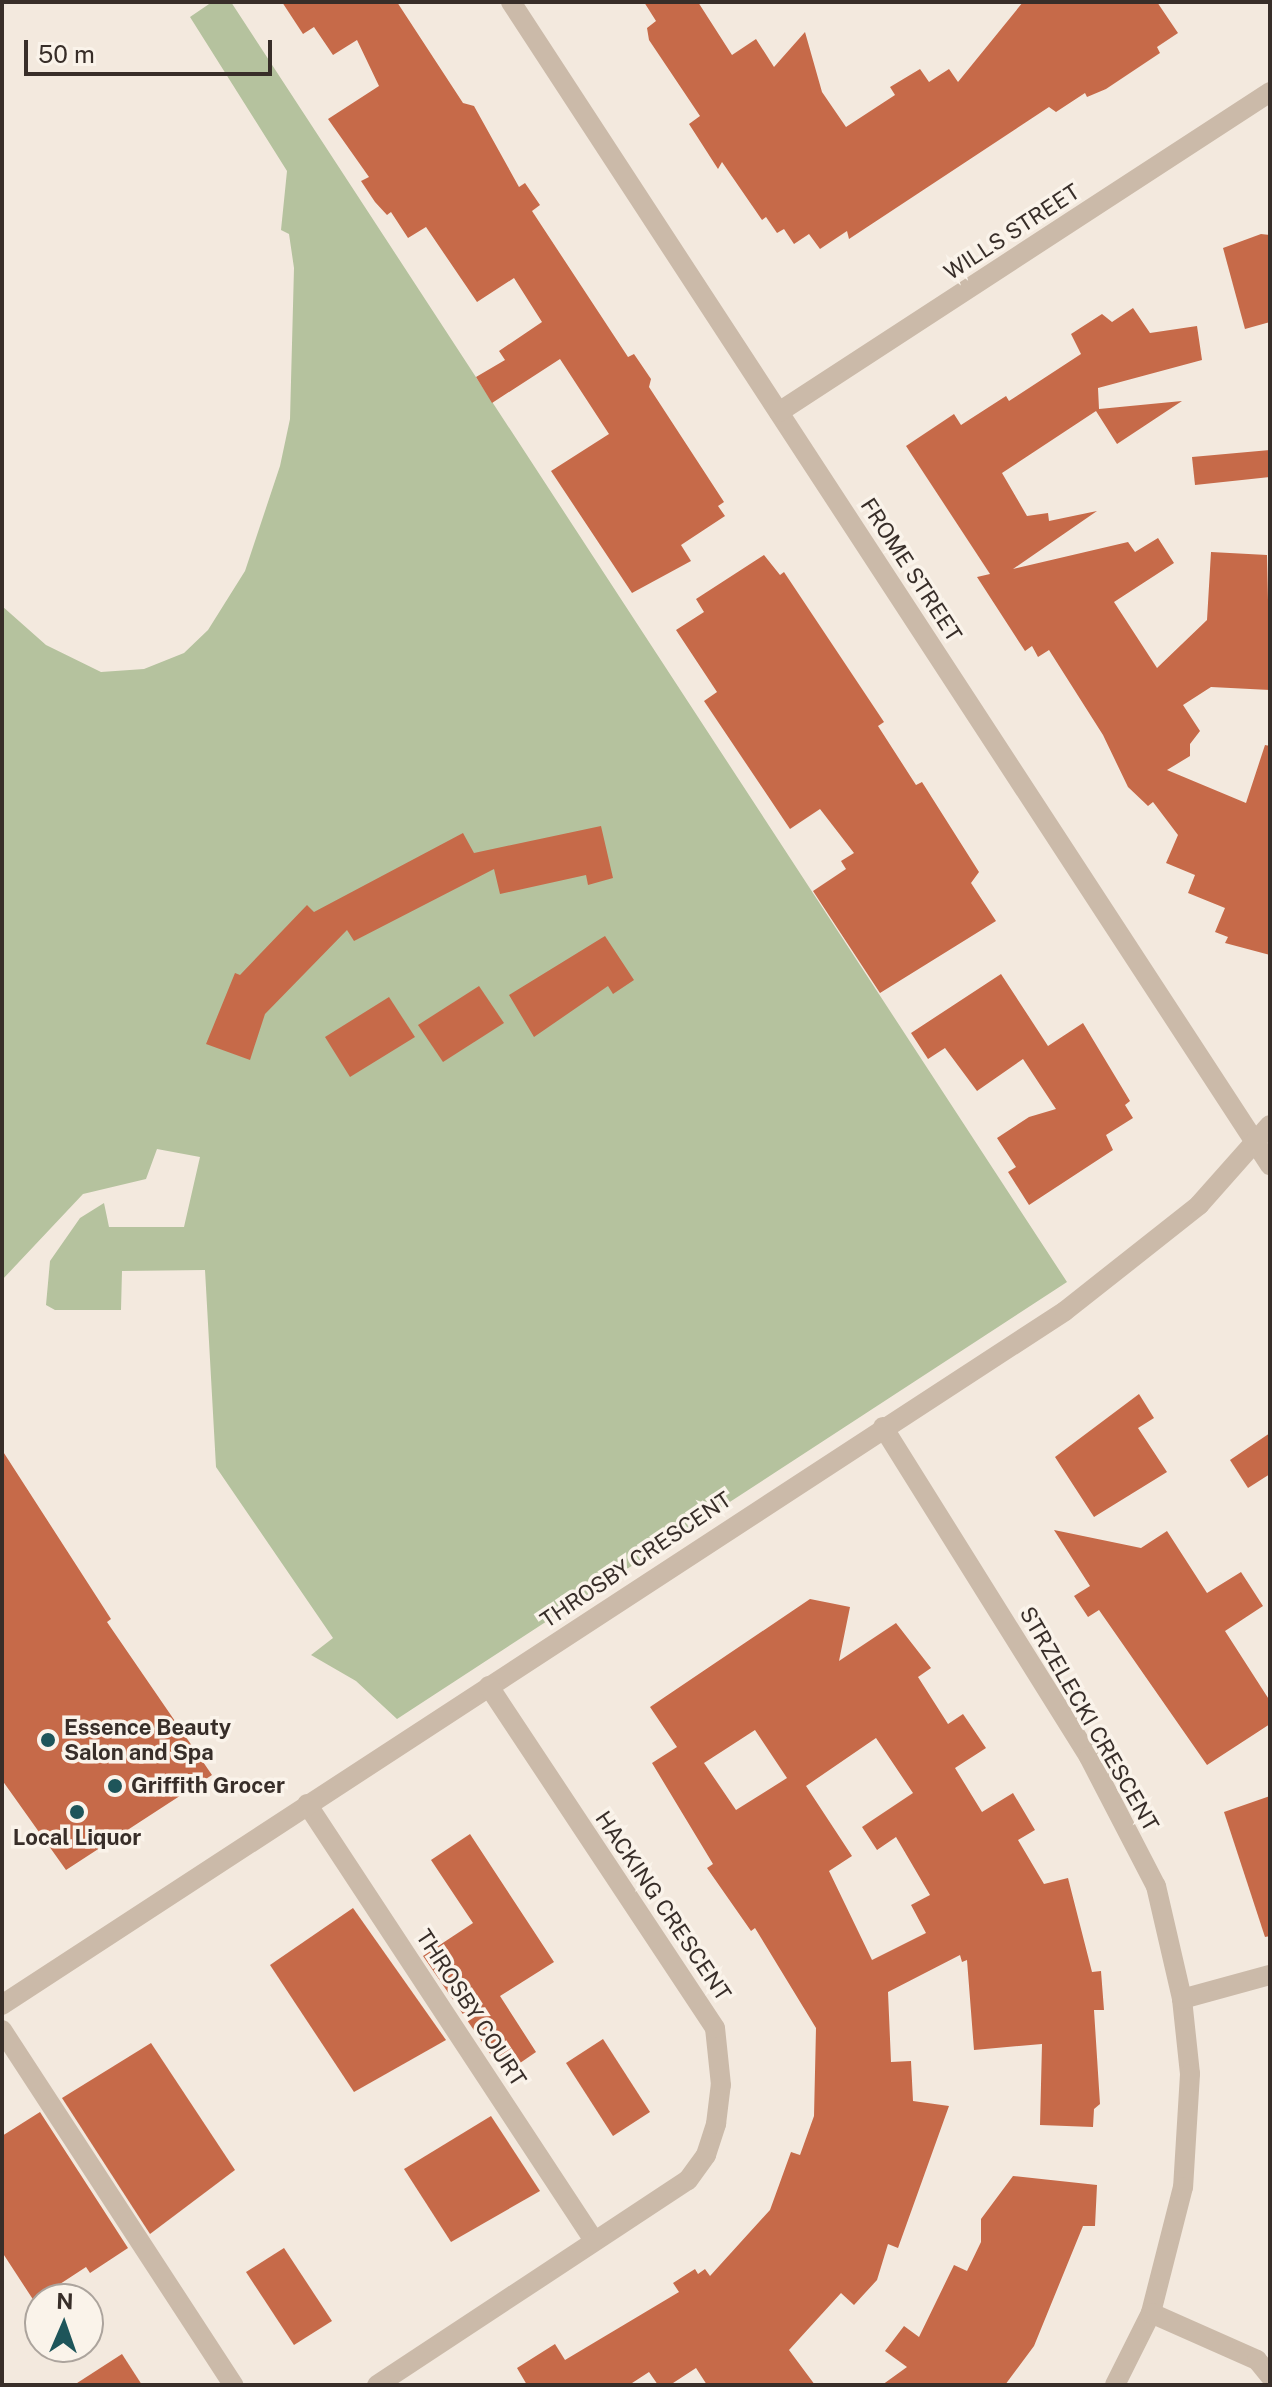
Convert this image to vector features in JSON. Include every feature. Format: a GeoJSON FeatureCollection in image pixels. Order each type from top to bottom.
{"type":"FeatureCollection","features":[{"type":"Feature","properties":{"kind":"street","name":"FROME STREET"},"geometry":{"type":"LineString","coordinates":[[511,2],[1270,1165]]}},
{"type":"Feature","properties":{"kind":"street","name":"WILLS STREET"},"geometry":{"type":"LineString","coordinates":[[779,412],[1270,92]]}},
{"type":"Feature","properties":{"kind":"street","name":"THROSBY CRESCENT"},"geometry":{"type":"LineString","coordinates":[[2,2005],[1105,1282],[1199,1205],[1270,1125]]}},
{"type":"Feature","properties":{"kind":"street","name":"STRZELECKI CRESCENT"},"geometry":{"type":"LineString","coordinates":[[883,1427],[1089,1757],[1156,1886],[1182,1999],[1190,2074],[1183,2187],[1151,2313],[1115,2385]]}},
{"type":"Feature","properties":{"kind":"street","name":"HACKING CRESCENT"},"geometry":{"type":"LineString","coordinates":[[377,2385],[593,2239],[680,2186],[706,2155],[721,2085],[715,2028],[489,1686]]}},
{"type":"Feature","properties":{"kind":"street","name":"THROSBY COURT"},"geometry":{"type":"LineString","coordinates":[[307,1804],[593,2239]]}},
{"type":"Feature","properties":{"kind":"street"},"geometry":{"type":"LineString","coordinates":[[1182,1999],[1270,1975]]}},
{"type":"Feature","properties":{"kind":"street"},"geometry":{"type":"LineString","coordinates":[[2,2030],[233,2385]]}},
{"type":"Feature","properties":{"kind":"street"},"geometry":{"type":"LineString","coordinates":[[1151,2313],[1257,2360],[1270,2376]]}},
{"type":"Feature","properties":{"kind":"green space"},"geometry":{"type":"Polygon","coordinates":[[[212,2],[231,2],[1067,1282],[397,1719],[356,1681],[311,1655],[333,1638],[216,1467],[205,1270],[122,1271],[121,1310],[55,1310],[46,1305],[50,1261],[80,1218],[104,1203],[109,1227],[184,1227],[200,1157],[157,1149],[146,1179],[83,1194],[2,1280],[2,606],[46,645],[101,672],[144,669],[184,653],[208,630],[245,571],[280,466],[290,419],[294,268],[289,234],[281,230],[287,171],[190,17],[212,2]]]}},
{"type":"Feature","properties":{"kind":"building"},"geometry":{"type":"Polygon","coordinates":[[[282,2],[397,2],[463,103],[474,106],[519,187],[525,183],[540,205],[532,211],[628,357],[634,354],[651,379],[649,387],[724,502],[718,506],[725,516],[681,545],[691,561],[632,593],[551,471],[609,434],[560,359],[492,403],[476,377],[505,360],[499,351],[542,322],[514,278],[477,302],[426,227],[408,238],[391,212],[387,215],[375,202],[361,181],[369,177],[328,119],[379,86],[357,40],[333,55],[314,27],[303,34],[282,2]]]}},
{"type":"Feature","properties":{"kind":"building"},"geometry":{"type":"Polygon","coordinates":[[[644,2],[698,2],[732,55],[756,39],[774,67],[805,32],[822,92],[846,127],[895,95],[890,87],[920,69],[929,82],[949,69],[958,82],[1023,2],[1157,2],[1178,33],[1157,47],[1160,53],[1106,89],[1087,97],[1085,93],[1056,112],[1049,107],[849,239],[847,231],[820,249],[809,234],[794,244],[784,229],[777,233],[766,217],[762,220],[722,162],[718,169],[689,124],[700,116],[649,40],[647,28],[656,21],[644,2]]]}},
{"type":"Feature","properties":{"kind":"building"},"geometry":{"type":"Polygon","coordinates":[[[1261,234],[1270,235],[1270,322],[1245,329],[1223,248],[1261,234]]]}},
{"type":"Feature","properties":{"kind":"building"},"geometry":{"type":"Polygon","coordinates":[[[1133,308],[1150,333],[1197,326],[1202,360],[1098,388],[1099,409],[1182,401],[1117,444],[1096,411],[1002,473],[1027,516],[1048,513],[1049,521],[1097,511],[1013,569],[1128,542],[1135,552],[1158,538],[1174,563],[1114,602],[1157,668],[1207,620],[1211,552],[1267,555],[1270,690],[1211,687],[1183,705],[1200,731],[1190,744],[1190,756],[1167,770],[1246,803],[1265,745],[1270,746],[1270,955],[1225,943],[1228,937],[1215,932],[1225,908],[1188,893],[1195,875],[1166,863],[1178,835],[1153,802],[1148,806],[1128,787],[1103,735],[1049,650],[1038,657],[1032,646],[1025,651],[977,577],[990,574],[906,446],[954,414],[961,425],[1006,396],[1009,401],[1081,354],[1071,334],[1102,314],[1112,322],[1133,308]]]}},
{"type":"Feature","properties":{"kind":"building"},"geometry":{"type":"Polygon","coordinates":[[[1270,450],[1270,477],[1195,485],[1192,457],[1270,450]]]}},
{"type":"Feature","properties":{"kind":"building"},"geometry":{"type":"Polygon","coordinates":[[[764,555],[780,575],[784,572],[884,722],[878,726],[916,785],[922,782],[979,872],[971,883],[996,921],[880,993],[813,891],[846,869],[841,861],[854,853],[820,809],[790,829],[704,701],[717,692],[676,630],[704,612],[696,599],[764,555]]]}},
{"type":"Feature","properties":{"kind":"building"},"geometry":{"type":"Polygon","coordinates":[[[601,826],[613,878],[588,885],[586,875],[500,894],[494,869],[354,941],[347,930],[265,1014],[250,1060],[206,1044],[235,973],[240,975],[307,905],[314,912],[463,833],[474,853],[601,826]]]}},
{"type":"Feature","properties":{"kind":"building"},"geometry":{"type":"Polygon","coordinates":[[[605,936],[634,980],[613,994],[608,986],[534,1037],[509,995],[605,936]]]}},
{"type":"Feature","properties":{"kind":"building"},"geometry":{"type":"Polygon","coordinates":[[[1001,974],[1048,1046],[1083,1023],[1130,1101],[1125,1105],[1133,1118],[1106,1135],[1113,1150],[1029,1205],[1008,1172],[1016,1167],[997,1138],[1029,1117],[1056,1109],[1023,1059],[977,1091],[945,1048],[928,1059],[911,1033],[1001,974]]]}},
{"type":"Feature","properties":{"kind":"building"},"geometry":{"type":"Polygon","coordinates":[[[479,986],[504,1023],[443,1062],[418,1025],[479,986]]]}},
{"type":"Feature","properties":{"kind":"building"},"geometry":{"type":"Polygon","coordinates":[[[389,997],[415,1037],[350,1077],[325,1037],[389,997]]]}},
{"type":"Feature","properties":{"kind":"building"},"geometry":{"type":"Polygon","coordinates":[[[1139,1394],[1154,1418],[1138,1428],[1167,1472],[1094,1517],[1055,1457],[1139,1394]]]}},
{"type":"Feature","properties":{"kind":"building"},"geometry":{"type":"Polygon","coordinates":[[[1270,1433],[1270,1474],[1248,1488],[1230,1460],[1270,1433]]]}},
{"type":"Feature","properties":{"kind":"building"},"geometry":{"type":"Polygon","coordinates":[[[2,1450],[111,1619],[107,1622],[212,1775],[66,1870],[2,1780],[2,1450]]]}},
{"type":"Feature","properties":{"kind":"building"},"geometry":{"type":"Polygon","coordinates":[[[1054,1530],[1141,1548],[1167,1531],[1207,1593],[1241,1572],[1263,1606],[1225,1631],[1270,1701],[1270,1724],[1207,1765],[1099,1610],[1088,1617],[1074,1596],[1090,1586],[1054,1530]]]}},
{"type":"Feature","properties":{"kind":"building"},"geometry":{"type":"Polygon","coordinates":[[[810,1599],[850,1607],[839,1661],[896,1623],[931,1668],[918,1677],[948,1724],[963,1714],[986,1748],[955,1768],[982,1812],[1013,1793],[1035,1830],[1018,1840],[1044,1884],[1068,1878],[1092,1972],[1101,1971],[1104,2010],[1094,2010],[1100,2104],[1094,2109],[1093,2127],[1040,2125],[1042,2044],[974,2050],[967,1960],[962,1962],[960,1955],[888,1992],[891,2062],[911,2061],[913,2101],[949,2106],[898,2248],[888,2244],[877,2280],[854,2305],[841,2293],[789,2350],[815,2385],[707,2385],[696,2368],[670,2385],[658,2385],[649,2372],[629,2385],[527,2385],[517,2368],[555,2344],[565,2360],[679,2292],[673,2283],[695,2269],[698,2274],[705,2269],[710,2276],[770,2210],[791,2152],[800,2155],[814,2116],[816,2028],[755,1928],[751,1931],[707,1868],[713,1864],[652,1763],[677,1747],[650,1707],[810,1599]],[[755,1730],[704,1763],[736,1810],[787,1778],[755,1730]],[[876,1738],[806,1786],[852,1856],[829,1871],[872,1960],[926,1933],[911,1905],[930,1895],[896,1837],[877,1850],[862,1827],[913,1793],[876,1738]]]}},
{"type":"Feature","properties":{"kind":"building"},"geometry":{"type":"Polygon","coordinates":[[[1270,1796],[1270,1936],[1265,1937],[1224,1812],[1270,1796]]]}},
{"type":"Feature","properties":{"kind":"building"},"geometry":{"type":"Polygon","coordinates":[[[470,1834],[554,1962],[500,1996],[536,2052],[504,2074],[423,1956],[473,1923],[431,1860],[470,1834]]]}},
{"type":"Feature","properties":{"kind":"building"},"geometry":{"type":"Polygon","coordinates":[[[353,1908],[446,2040],[354,2092],[270,1965],[353,1908]]]}},
{"type":"Feature","properties":{"kind":"building"},"geometry":{"type":"Polygon","coordinates":[[[603,2039],[650,2112],[613,2136],[566,2063],[603,2039]]]}},
{"type":"Feature","properties":{"kind":"building"},"geometry":{"type":"Polygon","coordinates":[[[151,2043],[235,2170],[150,2234],[62,2098],[151,2043]]]}},
{"type":"Feature","properties":{"kind":"building"},"geometry":{"type":"Polygon","coordinates":[[[40,2112],[128,2248],[90,2273],[86,2267],[62,2283],[24,2283],[24,2286],[2,2252],[2,2136],[40,2112]]]}},
{"type":"Feature","properties":{"kind":"building"},"geometry":{"type":"Polygon","coordinates":[[[491,2116],[540,2191],[451,2242],[404,2169],[491,2116]]]}},
{"type":"Feature","properties":{"kind":"building"},"geometry":{"type":"Polygon","coordinates":[[[1013,2176],[1097,2185],[1095,2226],[1083,2226],[1034,2346],[1005,2385],[882,2385],[907,2367],[885,2351],[904,2326],[919,2337],[954,2265],[967,2271],[981,2242],[981,2219],[1013,2176]]]}},
{"type":"Feature","properties":{"kind":"building"},"geometry":{"type":"Polygon","coordinates":[[[284,2248],[332,2321],[294,2345],[246,2272],[284,2248]]]}},
{"type":"Feature","properties":{"kind":"building"},"geometry":{"type":"Polygon","coordinates":[[[122,2354],[142,2385],[74,2385],[122,2354]]]}},
{"type":"Feature","properties":{"kind":"place","name":"Essence Beauty Salon and Spa"},"geometry":{"type":"Point","coordinates":[48,1740]}},
{"type":"Feature","properties":{"kind":"place","name":"Griffith Grocer"},"geometry":{"type":"Point","coordinates":[115,1786]}},
{"type":"Feature","properties":{"kind":"place","name":"Local Liquor"},"geometry":{"type":"Point","coordinates":[77,1812]}}]}
